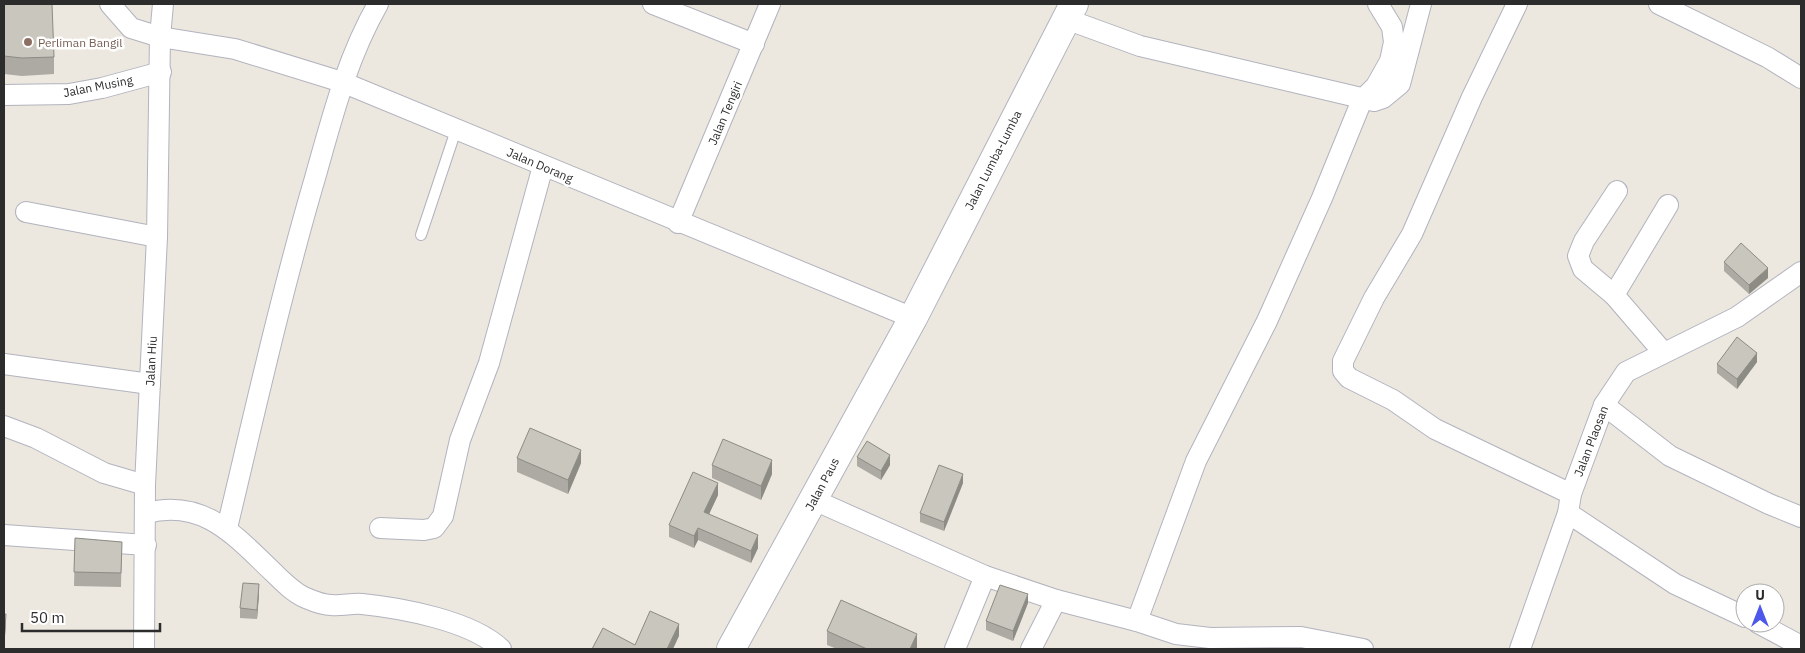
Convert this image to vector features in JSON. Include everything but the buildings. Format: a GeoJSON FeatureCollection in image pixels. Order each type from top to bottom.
{"type":"FeatureCollection","features":[{"type":"Feature","properties":{"kind":"main road","name":"Jalan Lumba-Lumba"},"geometry":{"type":"LineString","coordinates":[[913,318],[1070,12]]}},
{"type":"Feature","properties":{"kind":"main road","name":"Jalan Paus"},"geometry":{"type":"LineString","coordinates":[[731,649],[913,318]]}},
{"type":"Feature","properties":{"kind":"street","name":"Jalan Dorang"},"geometry":{"type":"LineString","coordinates":[[110,4],[131,28],[160,37],[235,49],[342,82],[678,223],[913,318]]}},
{"type":"Feature","properties":{"kind":"street"},"geometry":{"type":"LineString","coordinates":[[226,528],[276,314],[342,82],[357,44],[378,4]]}},
{"type":"Feature","properties":{"kind":"street"},"geometry":{"type":"LineString","coordinates":[[653,4],[754,44]]}},
{"type":"Feature","properties":{"kind":"street","name":"Jalan Tengiri"},"geometry":{"type":"LineString","coordinates":[[678,223],[770,4]]}},
{"type":"Feature","properties":{"kind":"street"},"geometry":{"type":"LineString","coordinates":[[1137,621],[1196,461],[1267,322],[1322,198],[1362,100],[1376,86],[1390,61],[1394,42],[1392,27],[1378,4]]}},
{"type":"Feature","properties":{"kind":"street"},"geometry":{"type":"LineString","coordinates":[[1070,12],[1140,46],[1362,100],[1374,101],[1383,98],[1400,84],[1421,4]]}},
{"type":"Feature","properties":{"kind":"street"},"geometry":{"type":"LineString","coordinates":[[1517,4],[1472,97],[1412,234],[1374,298],[1343,361],[1343,370],[1350,378],[1393,400],[1435,429],[1569,503],[1675,584],[1735,612]]}},
{"type":"Feature","properties":{"kind":"street"},"geometry":{"type":"LineString","coordinates":[[1659,4],[1767,57],[1801,78]]}},
{"type":"Feature","properties":{"kind":"street","name":"Jalan Hiu"},"geometry":{"type":"LineString","coordinates":[[144,649],[145,485],[157,237],[161,72],[160,37],[163,9]]}},
{"type":"Feature","properties":{"kind":"street","name":"Jalan Musing"},"geometry":{"type":"LineString","coordinates":[[4,95],[69,94],[102,88],[161,72]]}},
{"type":"Feature","properties":{"kind":"street"},"geometry":{"type":"LineString","coordinates":[[380,528],[424,530],[434,528],[443,516],[460,440],[489,363],[543,166]]}},
{"type":"Feature","properties":{"kind":"street"},"geometry":{"type":"LineString","coordinates":[[1617,191],[1584,241],[1578,256],[1583,269],[1614,295],[1664,352]]}},
{"type":"Feature","properties":{"kind":"street"},"geometry":{"type":"LineString","coordinates":[[1614,295],[1668,205]]}},
{"type":"Feature","properties":{"kind":"street"},"geometry":{"type":"LineString","coordinates":[[26,212],[157,237]]}},
{"type":"Feature","properties":{"kind":"street","name":"Jalan Plaosan"},"geometry":{"type":"LineString","coordinates":[[1520,649],[1604,405],[1626,372],[1737,317],[1801,272]]}},
{"type":"Feature","properties":{"kind":"street"},"geometry":{"type":"LineString","coordinates":[[4,364],[150,384]]}},
{"type":"Feature","properties":{"kind":"street"},"geometry":{"type":"LineString","coordinates":[[1604,405],[1670,456],[1769,504],[1801,517]]}},
{"type":"Feature","properties":{"kind":"street"},"geometry":{"type":"LineString","coordinates":[[4,426],[36,438],[104,473],[145,485]]}},
{"type":"Feature","properties":{"kind":"street"},"geometry":{"type":"LineString","coordinates":[[814,500],[985,576],[1056,600],[1137,621],[1173,642],[1211,644],[1301,637],[1363,649]]}},
{"type":"Feature","properties":{"kind":"street"},"geometry":{"type":"LineString","coordinates":[[146,514],[164,509],[195,514],[226,528],[283,582],[304,597],[330,605],[359,603],[389,607],[446,621],[493,641],[501,649]]}},
{"type":"Feature","properties":{"kind":"street"},"geometry":{"type":"LineString","coordinates":[[4,535],[146,545]]}},
{"type":"Feature","properties":{"kind":"street"},"geometry":{"type":"LineString","coordinates":[[955,649],[985,576]]}},
{"type":"Feature","properties":{"kind":"street"},"geometry":{"type":"LineString","coordinates":[[1031,649],[1056,600]]}},
{"type":"Feature","properties":{"kind":"street"},"geometry":{"type":"LineString","coordinates":[[1777,633],[1801,646]]}},
{"type":"Feature","properties":{"kind":"lane"},"geometry":{"type":"LineString","coordinates":[[421,235],[456,130]]}},
{"type":"Feature","properties":{"kind":"place","name":"Perliman Bangil"},"geometry":{"type":"Point","coordinates":[28,42]}}]}
